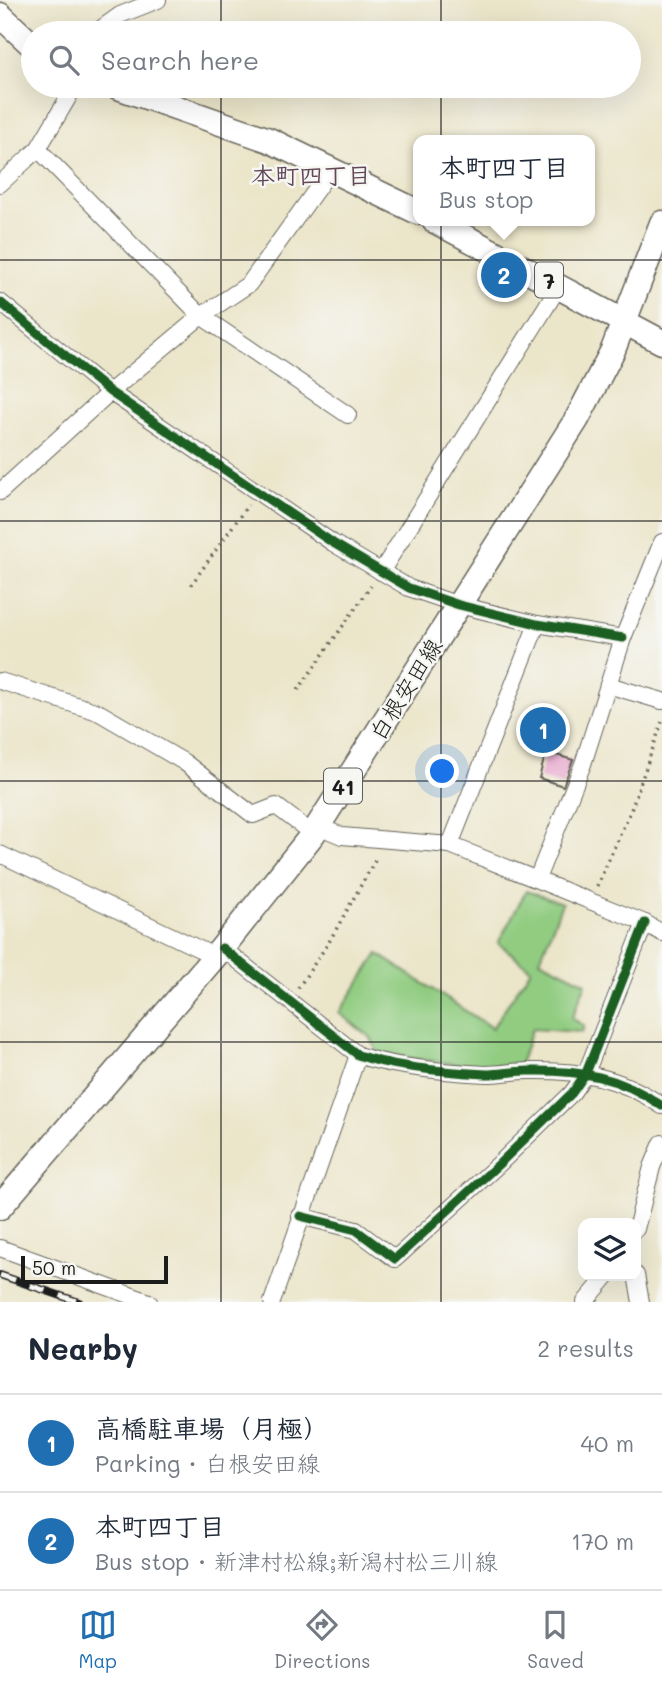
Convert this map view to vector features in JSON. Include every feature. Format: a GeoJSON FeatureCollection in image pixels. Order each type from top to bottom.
{"type":"FeatureCollection","features":[{"type":"Feature","properties":{"kind":"main road"},"geometry":{"type":"LineString","coordinates":[[0,15],[21,35]]}},
{"type":"Feature","properties":{"kind":"main road"},"geometry":{"type":"LineString","coordinates":[[149,98],[269,140],[413,210]]}},
{"type":"Feature","properties":{"kind":"main road","name":"白根安田線"},"geometry":{"type":"LineString","coordinates":[[0,1207],[218,952],[315,830],[577,419],[613,350],[662,223]]}},
{"type":"Feature","properties":{"kind":"main road","name":"7"},"geometry":{"type":"LineString","coordinates":[[445,226],[662,342]]}},
{"type":"Feature","properties":{"kind":"street"},"geometry":{"type":"LineString","coordinates":[[112,21],[158,0]]}},
{"type":"Feature","properties":{"kind":"street"},"geometry":{"type":"LineString","coordinates":[[0,184],[38,149],[68,98]]}},
{"type":"Feature","properties":{"kind":"street"},"geometry":{"type":"LineString","coordinates":[[38,149],[201,316],[348,415]]}},
{"type":"Feature","properties":{"kind":"street"},"geometry":{"type":"LineString","coordinates":[[0,492],[110,392],[201,316],[249,284],[331,169]]}},
{"type":"Feature","properties":{"kind":"street"},"geometry":{"type":"LineString","coordinates":[[381,572],[559,286]]}},
{"type":"Feature","properties":{"kind":"street"},"geometry":{"type":"LineString","coordinates":[[0,302],[110,392],[332,543],[409,588],[459,605],[537,624],[623,638]]}},
{"type":"Feature","properties":{"kind":"street"},"geometry":{"type":"LineString","coordinates":[[537,879],[583,764],[623,638],[662,542]]}},
{"type":"Feature","properties":{"kind":"street"},"geometry":{"type":"LineString","coordinates":[[450,845],[537,624]]}},
{"type":"Feature","properties":{"kind":"street"},"geometry":{"type":"LineString","coordinates":[[0,681],[98,712],[184,762],[253,815],[276,806],[315,830],[342,836],[450,845],[645,923],[662,933]]}},
{"type":"Feature","properties":{"kind":"street"},"geometry":{"type":"LineString","coordinates":[[608,685],[662,701]]}},
{"type":"Feature","properties":{"kind":"street"},"geometry":{"type":"LineString","coordinates":[[0,854],[218,952],[289,1001],[358,1055],[380,1063],[487,1074],[528,1070],[586,1073],[641,1091],[662,1106]]}},
{"type":"Feature","properties":{"kind":"street"},"geometry":{"type":"LineString","coordinates":[[300,1216],[356,1230],[395,1259],[572,1093],[586,1073],[645,923]]}},
{"type":"Feature","properties":{"kind":"street"},"geometry":{"type":"LineString","coordinates":[[272,1302],[358,1055]]}},
{"type":"Feature","properties":{"kind":"street"},"geometry":{"type":"LineString","coordinates":[[639,1218],[652,1167],[662,1143]]}},
{"type":"Feature","properties":{"kind":"street"},"geometry":{"type":"LineString","coordinates":[[0,1248],[149,1302]]}},
{"type":"Feature","properties":{"kind":"street"},"geometry":{"type":"LineString","coordinates":[[585,1302],[603,1281]]}},
{"type":"Feature","properties":{"kind":"street"},"geometry":{"type":"LineString","coordinates":[[637,1281],[640,1302]]}},
{"type":"Feature","properties":{"kind":"path"},"geometry":{"type":"LineString","coordinates":[[191,585],[257,492]]}},
{"type":"Feature","properties":{"kind":"path"},"geometry":{"type":"LineString","coordinates":[[298,690],[381,572]]}},
{"type":"Feature","properties":{"kind":"path"},"geometry":{"type":"LineString","coordinates":[[590,901],[631,810],[662,722]]}},
{"type":"Feature","properties":{"kind":"path"},"geometry":{"type":"LineString","coordinates":[[289,1001],[329,942],[387,840]]}},
{"type":"Feature","properties":{"kind":"green space"},"geometry":{"type":"Polygon","coordinates":[[[526,891],[562,903],[540,960],[586,983],[572,1018],[584,1026],[582,1032],[532,1029],[520,1064],[479,1067],[378,1054],[371,1038],[339,1013],[378,954],[492,1028],[531,969],[498,943],[526,891]]]}},
{"type":"Feature","properties":{"kind":"building"},"geometry":{"type":"Polygon","coordinates":[[[546,752],[573,760],[563,786],[539,778],[546,752]]]}},
{"type":"Feature","properties":{"kind":"waterway"},"geometry":{"type":"LineString","coordinates":[[643,1228],[638,1252],[643,1276]]}},
{"type":"Feature","properties":{"kind":"railway"},"geometry":{"type":"LineString","coordinates":[[0,1275],[79,1302]]}},
{"type":"Feature","properties":{"kind":"cycle path"},"geometry":{"type":"LineString","coordinates":[[0,302],[110,392],[333,543],[409,588],[459,605],[537,624],[623,638]]}},
{"type":"Feature","properties":{"kind":"cycle path"},"geometry":{"type":"LineString","coordinates":[[300,1216],[356,1230],[395,1259],[572,1093],[586,1073],[645,923]]}},
{"type":"Feature","properties":{"kind":"cycle path"},"geometry":{"type":"LineString","coordinates":[[222,948],[358,1055],[404,1066],[455,1072],[486,1074],[548,1071],[582,1074],[615,1081],[662,1106]]}},
{"type":"Feature","properties":{"kind":"place","name":"本町四丁目"},"geometry":{"type":"Point","coordinates":[504,275]}},
{"type":"Feature","properties":{"kind":"place","name":"高橋駐車場（月極）"},"geometry":{"type":"Point","coordinates":[543,730]}},
{"type":"Feature","properties":{"kind":"district","name":"本町四丁目"},"geometry":{"type":"Point","coordinates":[311,174]}}]}
